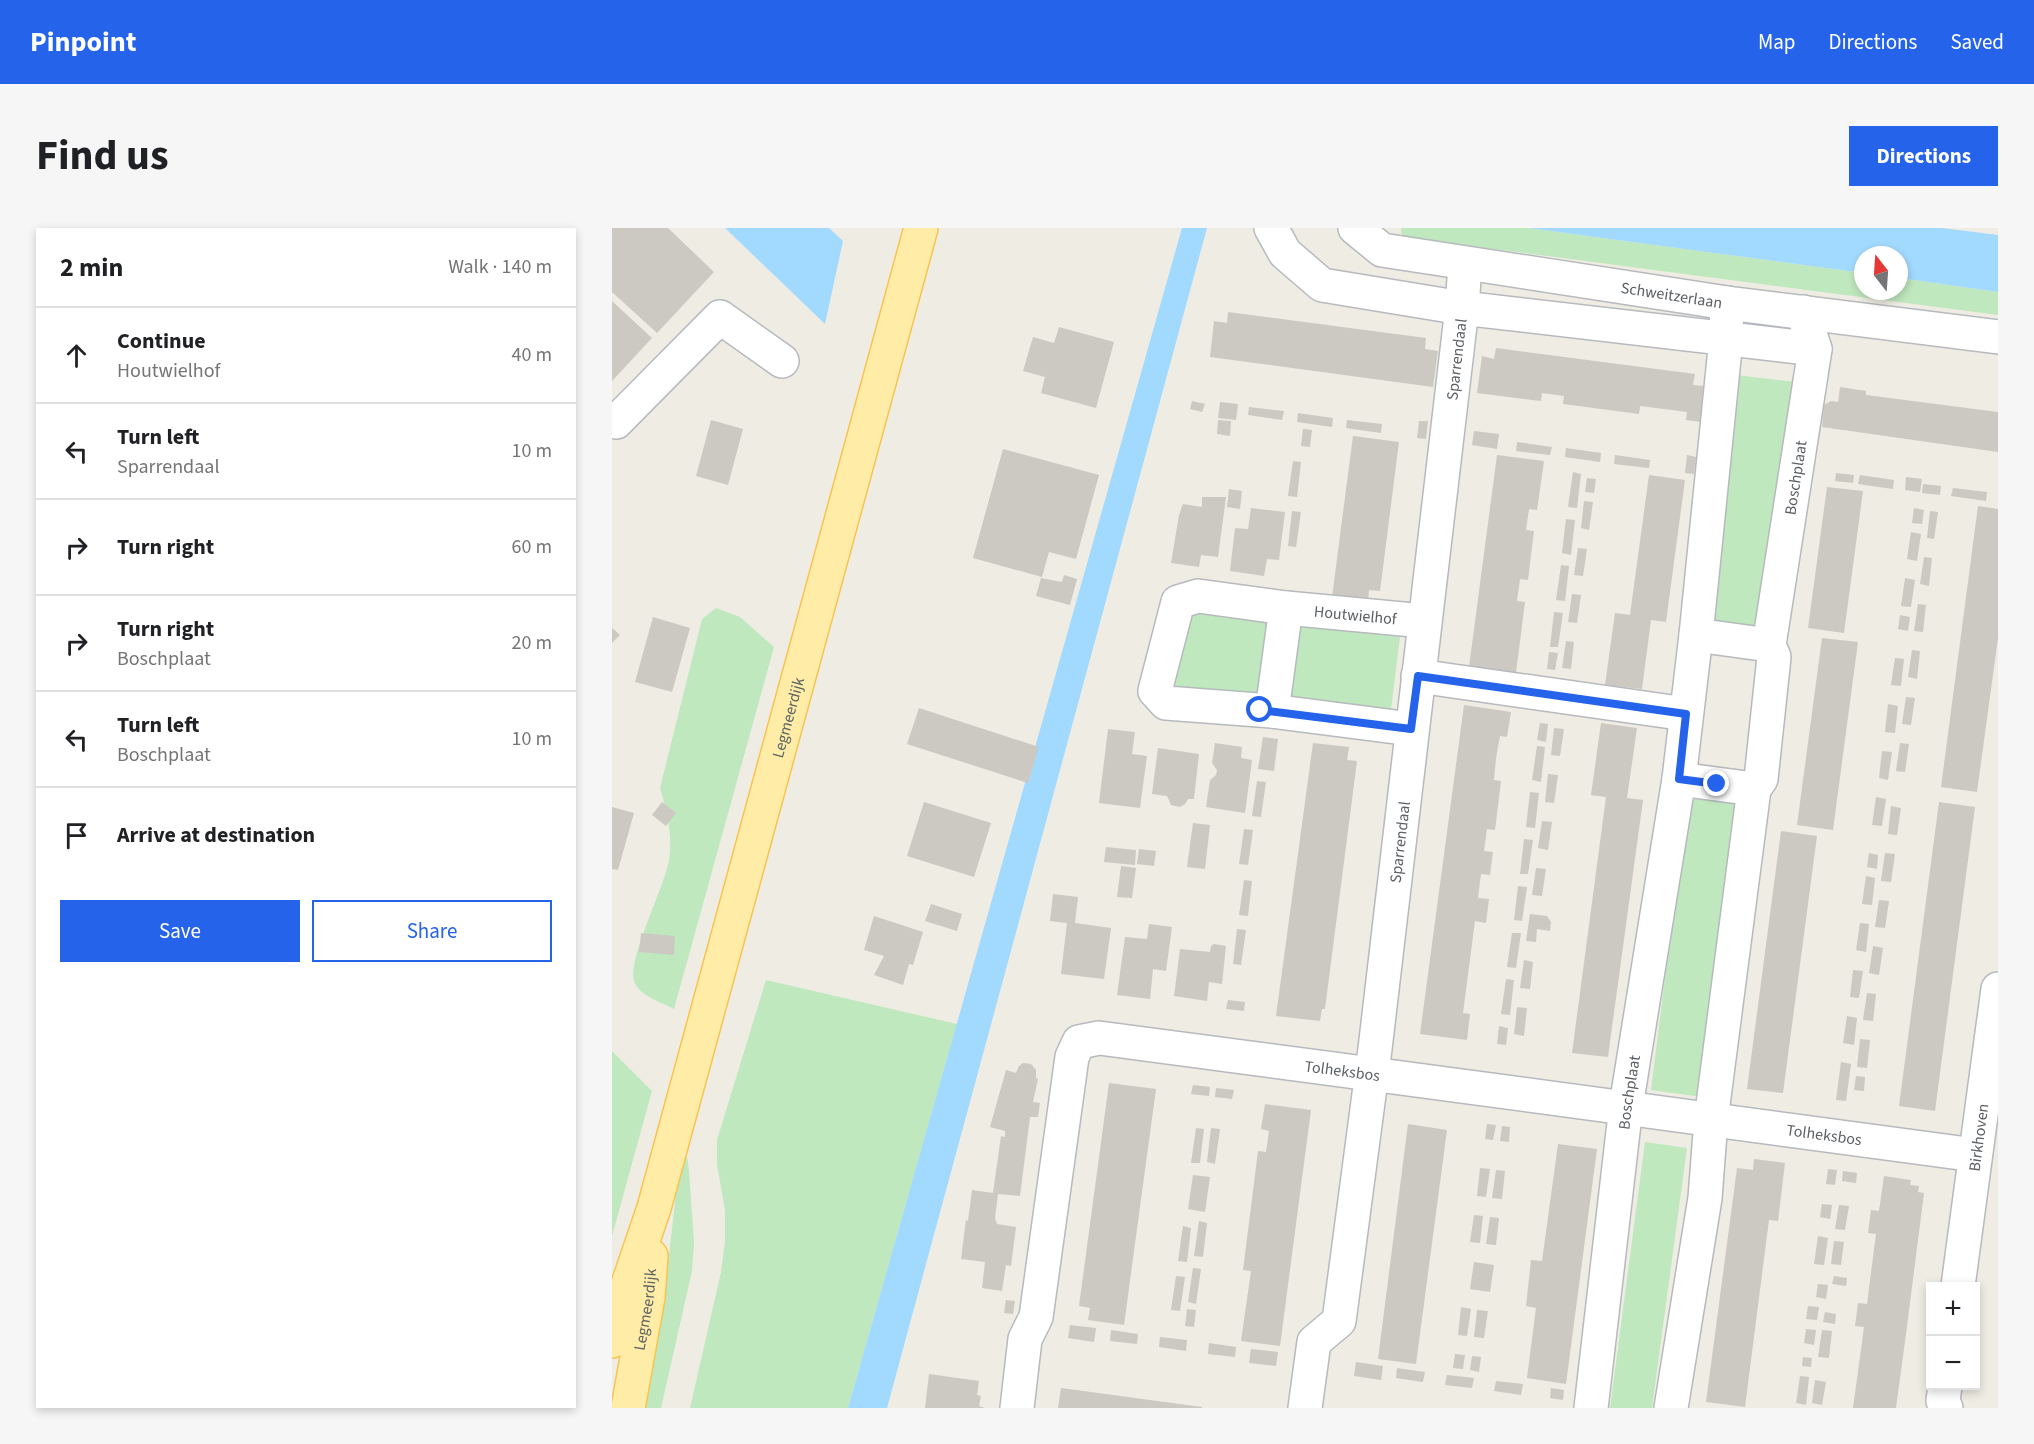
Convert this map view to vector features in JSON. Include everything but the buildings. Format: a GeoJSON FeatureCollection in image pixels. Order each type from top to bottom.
{"type":"FeatureCollection","features":[{"type":"Feature","properties":{"kind":"main road","name":"Legmeerdijk"},"geometry":{"type":"LineString","coordinates":[[612,1341],[622,1302],[654,1208],[921,228]]}},
{"type":"Feature","properties":{"kind":"main road","name":"Legmeerdijk"},"geometry":{"type":"LineString","coordinates":[[628,1408],[648,1297],[654,1208]]}},
{"type":"Feature","properties":{"kind":"street"},"geometry":{"type":"LineString","coordinates":[[1271,228],[1285,253],[1322,285],[1462,308],[1815,349]]}},
{"type":"Feature","properties":{"kind":"street","name":"Schweitzerlaan"},"geometry":{"type":"LineString","coordinates":[[1355,228],[1382,250],[1727,303],[1998,337]]}},
{"type":"Feature","properties":{"kind":"street","name":"Sparrendaal"},"geometry":{"type":"LineString","coordinates":[[1305,1408],[1314,1342],[1339,1321],[1372,1075],[1466,264]]}},
{"type":"Feature","properties":{"kind":"street","name":"Boschplaat"},"geometry":{"type":"LineString","coordinates":[[1591,1408],[1626,1106],[1679,779],[1726,339],[1727,303]]}},
{"type":"Feature","properties":{"kind":"street","name":"Boschplaat"},"geometry":{"type":"LineString","coordinates":[[1671,1408],[1705,1198],[1711,1120],[1754,789],[1761,778],[1774,657],[1769,645],[1815,349],[1803,312]]}},
{"type":"Feature","properties":{"kind":"street"},"geometry":{"type":"LineString","coordinates":[[612,419],[616,423],[720,318],[782,361]]}},
{"type":"Feature","properties":{"kind":"street","name":"Houtwielhof"},"geometry":{"type":"LineString","coordinates":[[1411,729],[1272,711],[1166,703],[1155,691],[1178,602],[1198,596],[1286,608],[1424,621]]}},
{"type":"Feature","properties":{"kind":"street"},"geometry":{"type":"LineString","coordinates":[[1272,711],[1286,608]]}},
{"type":"Feature","properties":{"kind":"street"},"geometry":{"type":"LineString","coordinates":[[1696,635],[1769,645]]}},
{"type":"Feature","properties":{"kind":"street"},"geometry":{"type":"LineString","coordinates":[[1418,676],[1686,714]]}},
{"type":"Feature","properties":{"kind":"street"},"geometry":{"type":"LineString","coordinates":[[1679,779],[1754,789]]}},
{"type":"Feature","properties":{"kind":"street","name":"Birkhoven"},"geometry":{"type":"LineString","coordinates":[[1959,1282],[1998,989]]}},
{"type":"Feature","properties":{"kind":"street","name":"Tolheksbos"},"geometry":{"type":"LineString","coordinates":[[1017,1408],[1025,1339],[1036,1317],[1072,1057],[1079,1042],[1098,1038],[1626,1106],[1711,1120],[1975,1155]]}},
{"type":"Feature","properties":{"kind":"street"},"geometry":{"type":"LineString","coordinates":[[1943,1390],[1942,1401],[1946,1408]]}},
{"type":"Feature","properties":{"kind":"green space"},"geometry":{"type":"Polygon","coordinates":[[[1401,228],[1528,228],[1854,272],[1854,296],[1402,237],[1401,228]]]}},
{"type":"Feature","properties":{"kind":"green space"},"geometry":{"type":"Polygon","coordinates":[[[1908,279],[1998,292],[1998,315],[1883,300],[1908,300],[1908,279]]]}},
{"type":"Feature","properties":{"kind":"green space"},"geometry":{"type":"Polygon","coordinates":[[[1736,375],[1795,382],[1763,629],[1704,622],[1736,375]]]}},
{"type":"Feature","properties":{"kind":"green space"},"geometry":{"type":"Polygon","coordinates":[[[716,608],[740,617],[774,647],[674,1009],[641,991],[634,981],[633,971],[669,861],[670,833],[660,788],[702,619],[716,608]]]}},
{"type":"Feature","properties":{"kind":"green space"},"geometry":{"type":"Polygon","coordinates":[[[1189,610],[1276,621],[1265,702],[1168,691],[1189,610]]]}},
{"type":"Feature","properties":{"kind":"green space"},"geometry":{"type":"Polygon","coordinates":[[[1295,624],[1400,637],[1390,717],[1285,704],[1295,624]]]}},
{"type":"Feature","properties":{"kind":"green space"},"geometry":{"type":"Polygon","coordinates":[[[1688,795],[1739,801],[1702,1097],[1651,1090],[1688,795]]]}},
{"type":"Feature","properties":{"kind":"green space"},"geometry":{"type":"Polygon","coordinates":[[[766,980],[957,1024],[848,1408],[690,1408],[721,1272],[725,1241],[725,1210],[717,1165],[717,1140],[766,980]]]}},
{"type":"Feature","properties":{"kind":"green space"},"geometry":{"type":"Polygon","coordinates":[[[612,1051],[652,1091],[612,1236],[612,1051]]]}},
{"type":"Feature","properties":{"kind":"green space"},"geometry":{"type":"Polygon","coordinates":[[[683,1132],[689,1170],[694,1243],[692,1271],[661,1408],[635,1408],[668,1264],[683,1132]]]}},
{"type":"Feature","properties":{"kind":"green space"},"geometry":{"type":"Polygon","coordinates":[[[1645,1142],[1687,1148],[1652,1408],[1610,1408],[1645,1142]]]}},
{"type":"Feature","properties":{"kind":"water"},"geometry":{"type":"Polygon","coordinates":[[[725,228],[829,228],[843,241],[825,324],[725,228]]]}},
{"type":"Feature","properties":{"kind":"water"},"geometry":{"type":"Polygon","coordinates":[[[1182,228],[1207,228],[887,1408],[848,1408],[1182,228]]]}},
{"type":"Feature","properties":{"kind":"water"},"geometry":{"type":"Polygon","coordinates":[[[1528,228],[1942,228],[1998,235],[1998,292],[1908,279],[1908,246],[1854,246],[1854,272],[1528,228]]]}},
{"type":"Feature","properties":{"kind":"route"},"geometry":{"type":"LineString","coordinates":[[1260,710],[1411,729],[1418,676],[1686,714],[1679,779],[1717,784]]}}]}
